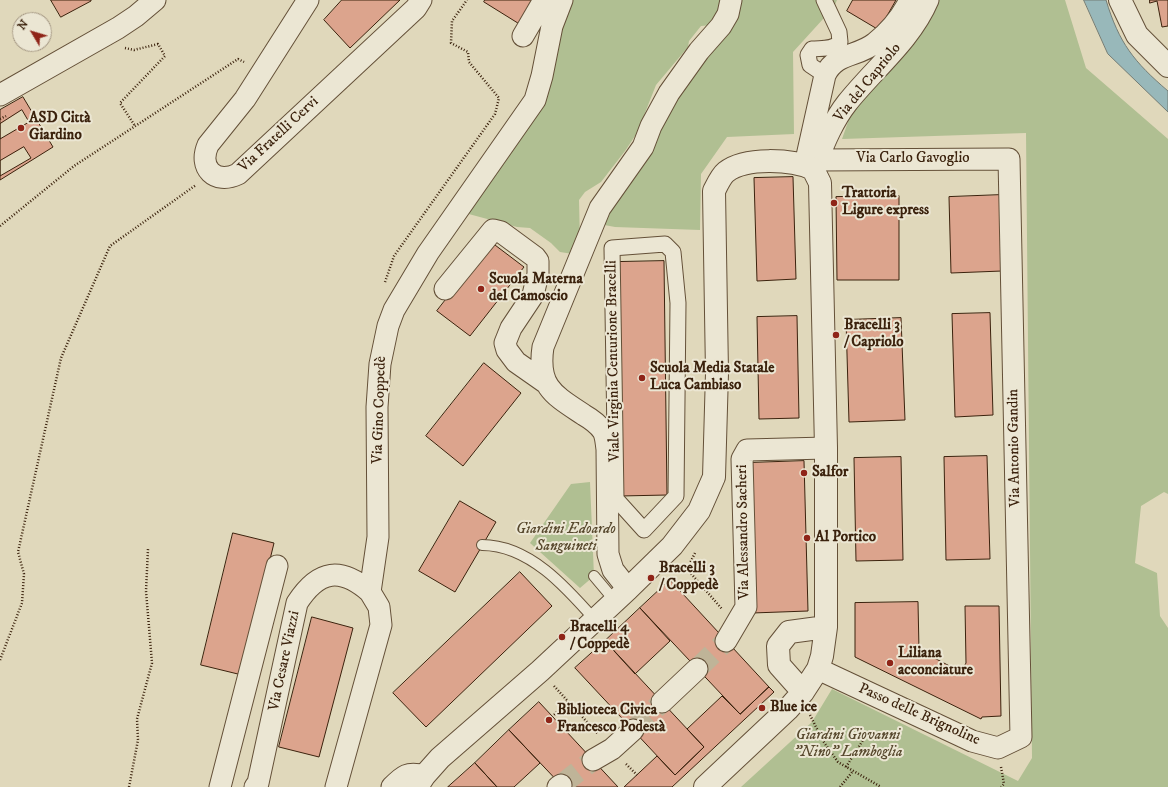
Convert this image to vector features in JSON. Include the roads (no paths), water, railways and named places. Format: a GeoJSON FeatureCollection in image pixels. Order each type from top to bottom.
{"type":"FeatureCollection","features":[{"type":"Feature","properties":{"kind":"street"},"geometry":{"type":"LineString","coordinates":[[0,95],[118,28],[136,16],[155,0]]}},
{"type":"Feature","properties":{"kind":"street","name":"Via Fratelli Cervi"},"geometry":{"type":"LineString","coordinates":[[308,0],[245,99],[208,145],[204,153],[205,160],[212,174],[220,178],[229,178],[238,174],[410,13],[421,0]]}},
{"type":"Feature","properties":{"kind":"street"},"geometry":{"type":"LineString","coordinates":[[523,36],[544,0]]}},
{"type":"Feature","properties":{"kind":"street","name":"Via Gino Coppedè"},"geometry":{"type":"LineString","coordinates":[[370,592],[378,537],[377,407],[381,357],[388,326],[394,310],[428,253],[535,100],[542,76],[552,26],[562,0]]}},
{"type":"Feature","properties":{"kind":"street"},"geometry":{"type":"LineString","coordinates":[[546,383],[542,366],[543,347],[600,208],[643,147],[669,93],[699,51],[721,26],[728,14],[731,0]]}},
{"type":"Feature","properties":{"kind":"street"},"geometry":{"type":"LineString","coordinates":[[824,0],[840,32],[840,42],[836,47],[812,49],[808,55],[810,65],[825,75]]}},
{"type":"Feature","properties":{"kind":"street","name":"Via del Capriolo"},"geometry":{"type":"LineString","coordinates":[[812,165],[825,75],[834,62],[875,44],[893,25],[910,0]]}},
{"type":"Feature","properties":{"kind":"street","name":"Via del Capriolo"},"geometry":{"type":"LineString","coordinates":[[812,165],[831,128],[847,104],[921,18],[928,0]]}},
{"type":"Feature","properties":{"kind":"street"},"geometry":{"type":"LineString","coordinates":[[1120,0],[1137,35],[1168,66]]}},
{"type":"Feature","properties":{"kind":"street","name":"Via Carlo Gavoglio"},"geometry":{"type":"LineString","coordinates":[[812,165],[1009,159]]}},
{"type":"Feature","properties":{"kind":"street","name":"Via Antonio Gandin"},"geometry":{"type":"LineString","coordinates":[[1009,159],[1021,737]]}},
{"type":"Feature","properties":{"kind":"street"},"geometry":{"type":"LineString","coordinates":[[392,787],[406,774],[415,773],[420,781],[440,758],[622,595],[672,546],[699,511],[714,477],[717,373],[714,191],[725,172],[745,163],[791,161],[812,165],[820,183],[826,448],[826,627],[822,656],[818,670],[803,692],[788,709],[705,787]]}},
{"type":"Feature","properties":{"kind":"street"},"geometry":{"type":"LineString","coordinates":[[445,289],[493,230],[501,232],[535,256],[539,266],[533,295],[511,328],[505,343],[507,350],[516,362],[546,383],[556,397],[598,424],[603,432],[607,449],[608,554],[622,595]]}},
{"type":"Feature","properties":{"kind":"street","name":"Viale Virginia Centurione Bracelli"},"geometry":{"type":"LineString","coordinates":[[665,244],[673,252],[678,303],[676,496],[644,530],[616,499],[612,248],[665,244]]}},
{"type":"Feature","properties":{"kind":"street","name":"Via Alessandro Sacheri"},"geometry":{"type":"LineString","coordinates":[[731,633],[746,607],[742,460],[746,450],[826,448]]}},
{"type":"Feature","properties":{"kind":"street","name":"Via Cesare Viazzi"},"geometry":{"type":"LineString","coordinates":[[220,787],[278,566]]}},
{"type":"Feature","properties":{"kind":"street","name":"Via Cesare Viazzi"},"geometry":{"type":"LineString","coordinates":[[257,786],[297,603],[302,594],[317,581],[332,575],[347,576],[370,592]]}},
{"type":"Feature","properties":{"kind":"street"},"geometry":{"type":"LineString","coordinates":[[336,787],[381,625],[379,608],[370,592]]}},
{"type":"Feature","properties":{"kind":"street"},"geometry":{"type":"LineString","coordinates":[[803,692],[779,665],[778,646],[789,632],[826,627]]}},
{"type":"Feature","properties":{"kind":"street"},"geometry":{"type":"LineString","coordinates":[[662,702],[697,669]]}},
{"type":"Feature","properties":{"kind":"street","name":"Passo delle Brignoline"},"geometry":{"type":"LineString","coordinates":[[818,670],[972,741],[998,748],[1021,737]]}},
{"type":"Feature","properties":{"kind":"street"},"geometry":{"type":"LineString","coordinates":[[593,760],[612,749],[633,730]]}},
{"type":"Feature","properties":{"kind":"lane"},"geometry":{"type":"LineString","coordinates":[[482,545],[496,545],[529,559],[563,584],[595,620]]}},
{"type":"Feature","properties":{"kind":"lane"},"geometry":{"type":"LineString","coordinates":[[594,576],[622,595]]}},
{"type":"Feature","properties":{"kind":"water"},"geometry":{"type":"Polygon","coordinates":[[[1084,0],[1106,0],[1116,28],[1129,51],[1146,71],[1168,91],[1168,112],[1108,54],[1084,0]]]}},
{"type":"Feature","properties":{"kind":"tunnel"},"geometry":{"type":"LineString","coordinates":[[697,669],[726,641]]}},
{"type":"Feature","properties":{"kind":"tunnel"},"geometry":{"type":"LineString","coordinates":[[633,730],[662,702]]}},
{"type":"Feature","properties":{"kind":"tunnel"},"geometry":{"type":"LineString","coordinates":[[561,785],[593,760]]}},
{"type":"Feature","properties":{"kind":"place","name":"ASD Città Giardino"},"geometry":{"type":"Point","coordinates":[21,128]}},
{"type":"Feature","properties":{"kind":"place","name":"Trattoria Ligure express"},"geometry":{"type":"Point","coordinates":[834,203]}},
{"type":"Feature","properties":{"kind":"place","name":"Scuola Materna del Camoscio"},"geometry":{"type":"Point","coordinates":[481,289]}},
{"type":"Feature","properties":{"kind":"place","name":"Bracelli 3 / Capriolo"},"geometry":{"type":"Point","coordinates":[836,335]}},
{"type":"Feature","properties":{"kind":"place","name":"Scuola Media Statale Luca Cambiaso"},"geometry":{"type":"Point","coordinates":[642,378]}},
{"type":"Feature","properties":{"kind":"place","name":"Salfor"},"geometry":{"type":"Point","coordinates":[804,473]}},
{"type":"Feature","properties":{"kind":"place","name":"Al Portico"},"geometry":{"type":"Point","coordinates":[807,538]}},
{"type":"Feature","properties":{"kind":"place","name":"Bracelli 3 / Coppedè"},"geometry":{"type":"Point","coordinates":[651,578]}},
{"type":"Feature","properties":{"kind":"place","name":"Bracelli 4 / Coppedè"},"geometry":{"type":"Point","coordinates":[562,637]}},
{"type":"Feature","properties":{"kind":"place","name":"Liliana acconciature"},"geometry":{"type":"Point","coordinates":[890,663]}},
{"type":"Feature","properties":{"kind":"place","name":"Blue ice"},"geometry":{"type":"Point","coordinates":[762,708]}},
{"type":"Feature","properties":{"kind":"place","name":"Biblioteca Civica Francesco Podestà"},"geometry":{"type":"Point","coordinates":[549,720]}},
{"type":"Feature","properties":{"kind":"park label","name":"Giardini Edoardo Sanguineti"},"geometry":{"type":"Point","coordinates":[566,538]}},
{"type":"Feature","properties":{"kind":"park label","name":"Giardini Giovanni \"Nino\" Lamboglia"},"geometry":{"type":"Point","coordinates":[848,744]}}]}
